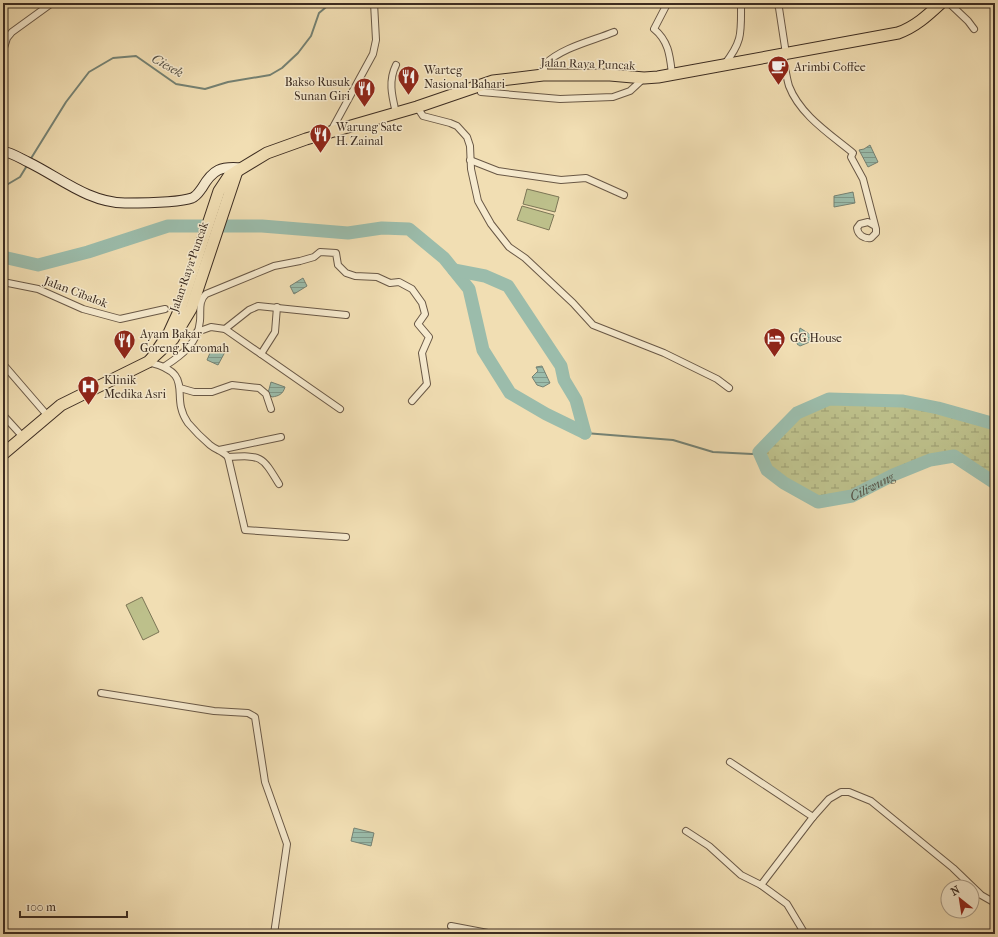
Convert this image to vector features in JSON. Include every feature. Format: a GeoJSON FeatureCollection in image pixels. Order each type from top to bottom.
{"type":"FeatureCollection","features":[{"type":"Feature","properties":{"kind":"highway","name":"Jalan Raya Puncak"},"geometry":{"type":"LineString","coordinates":[[5,450],[24,438],[47,416],[73,398],[149,361],[157,352],[174,322],[215,200],[236,173],[267,153],[330,132],[417,107],[493,81],[543,74],[610,75],[644,78],[723,66],[898,33],[924,19],[941,3]]}},
{"type":"Feature","properties":{"kind":"main road"},"geometry":{"type":"LineString","coordinates":[[3,151],[17,156],[52,174],[72,187],[93,196],[104,200],[126,203],[178,201],[192,198],[218,170],[228,166],[236,173]]}},
{"type":"Feature","properties":{"kind":"street"},"geometry":{"type":"LineString","coordinates":[[3,51],[7,38],[12,32],[52,3]]}},
{"type":"Feature","properties":{"kind":"street"},"geometry":{"type":"LineString","coordinates":[[330,132],[373,54],[376,40],[374,3]]}},
{"type":"Feature","properties":{"kind":"street"},"geometry":{"type":"LineString","coordinates":[[723,66],[738,44],[742,25],[741,3]]}},
{"type":"Feature","properties":{"kind":"street"},"geometry":{"type":"LineString","coordinates":[[777,3],[780,8],[789,85],[799,103],[822,128],[853,153],[850,157],[863,179],[875,226]]}},
{"type":"Feature","properties":{"kind":"street"},"geometry":{"type":"LineString","coordinates":[[949,3],[968,20],[974,29]]}},
{"type":"Feature","properties":{"kind":"street"},"geometry":{"type":"LineString","coordinates":[[667,4],[654,29],[661,34],[668,46],[672,74]]}},
{"type":"Feature","properties":{"kind":"street"},"geometry":{"type":"LineString","coordinates":[[543,74],[544,64],[553,58],[614,32]]}},
{"type":"Feature","properties":{"kind":"street"},"geometry":{"type":"LineString","coordinates":[[396,65],[392,74],[391,82],[396,113]]}},
{"type":"Feature","properties":{"kind":"street"},"geometry":{"type":"LineString","coordinates":[[481,92],[560,99],[613,97],[630,91],[644,78]]}},
{"type":"Feature","properties":{"kind":"street"},"geometry":{"type":"LineString","coordinates":[[417,107],[423,116],[450,123],[462,131],[469,143],[470,160],[478,201],[484,213],[505,242],[563,293],[593,325],[664,353],[717,379],[729,388]]}},
{"type":"Feature","properties":{"kind":"street"},"geometry":{"type":"LineString","coordinates":[[470,160],[498,171],[562,180],[586,178],[624,195]]}},
{"type":"Feature","properties":{"kind":"street"},"geometry":{"type":"LineString","coordinates":[[165,366],[185,353],[191,345],[197,332],[200,320],[200,303],[208,292],[274,266],[314,257],[320,252],[334,252],[337,256],[338,265],[346,273],[355,276],[381,278],[390,283],[404,284],[412,289],[422,302],[425,314],[418,324],[428,336],[422,353],[427,384],[412,402]]}},
{"type":"Feature","properties":{"kind":"street","name":"Jalan Cibalok"},"geometry":{"type":"LineString","coordinates":[[3,282],[38,289],[83,308],[120,319],[165,309]]}},
{"type":"Feature","properties":{"kind":"street"},"geometry":{"type":"LineString","coordinates":[[225,329],[249,310],[258,306],[346,315]]}},
{"type":"Feature","properties":{"kind":"street"},"geometry":{"type":"LineString","coordinates":[[261,354],[275,332],[277,307]]}},
{"type":"Feature","properties":{"kind":"street"},"geometry":{"type":"LineString","coordinates":[[197,332],[211,327],[225,329],[340,409]]}},
{"type":"Feature","properties":{"kind":"street"},"geometry":{"type":"LineString","coordinates":[[149,361],[165,366],[175,375],[180,388],[182,412],[210,445],[228,457],[245,530],[346,537]]}},
{"type":"Feature","properties":{"kind":"street"},"geometry":{"type":"LineString","coordinates":[[3,364],[47,416]]}},
{"type":"Feature","properties":{"kind":"street"},"geometry":{"type":"LineString","coordinates":[[180,388],[194,392],[212,392],[232,385],[259,388],[266,394],[272,408]]}},
{"type":"Feature","properties":{"kind":"street"},"geometry":{"type":"LineString","coordinates":[[3,415],[24,438]]}},
{"type":"Feature","properties":{"kind":"street"},"geometry":{"type":"LineString","coordinates":[[219,450],[281,437]]}},
{"type":"Feature","properties":{"kind":"street"},"geometry":{"type":"LineString","coordinates":[[228,457],[257,457],[265,462],[279,484]]}},
{"type":"Feature","properties":{"kind":"street"},"geometry":{"type":"LineString","coordinates":[[100,694],[214,711],[248,713],[256,717],[265,782],[287,844],[274,934]]}},
{"type":"Feature","properties":{"kind":"street"},"geometry":{"type":"LineString","coordinates":[[730,762],[813,817]]}},
{"type":"Feature","properties":{"kind":"street"},"geometry":{"type":"LineString","coordinates":[[761,885],[813,817],[834,795],[841,792],[854,793],[871,801],[953,868],[981,895],[995,903]]}},
{"type":"Feature","properties":{"kind":"street"},"geometry":{"type":"LineString","coordinates":[[686,831],[709,846],[742,875],[761,885],[790,907],[805,934]]}},
{"type":"Feature","properties":{"kind":"street"},"geometry":{"type":"LineString","coordinates":[[450,926],[493,934]]}},
{"type":"Feature","properties":{"kind":"green space"},"geometry":{"type":"Polygon","coordinates":[[[527,189],[559,197],[555,212],[523,204],[527,189]]]}},
{"type":"Feature","properties":{"kind":"green space"},"geometry":{"type":"Polygon","coordinates":[[[522,206],[554,215],[549,230],[517,220],[522,206]]]}},
{"type":"Feature","properties":{"kind":"green space"},"geometry":{"type":"Polygon","coordinates":[[[829,399],[903,401],[938,408],[995,424],[995,483],[954,456],[930,460],[892,475],[852,496],[818,502],[784,483],[767,470],[759,452],[797,413],[829,399]]]}},
{"type":"Feature","properties":{"kind":"green space"},"geometry":{"type":"Polygon","coordinates":[[[142,597],[159,632],[143,640],[126,605],[142,597]]]}},
{"type":"Feature","properties":{"kind":"shaded area"},"geometry":{"type":"Polygon","coordinates":[[[870,145],[878,162],[868,167],[859,150],[870,145]]]}},
{"type":"Feature","properties":{"kind":"shaded area"},"geometry":{"type":"Polygon","coordinates":[[[853,192],[855,203],[834,207],[834,196],[853,192]]]}},
{"type":"Feature","properties":{"kind":"shaded area"},"geometry":{"type":"Polygon","coordinates":[[[303,278],[307,286],[294,294],[290,286],[303,278]]]}},
{"type":"Feature","properties":{"kind":"shaded area"},"geometry":{"type":"Polygon","coordinates":[[[800,328],[814,337],[812,341],[800,346],[797,344],[800,328]]]}},
{"type":"Feature","properties":{"kind":"shaded area"},"geometry":{"type":"Polygon","coordinates":[[[213,346],[225,352],[218,365],[207,360],[213,346]]]}},
{"type":"Feature","properties":{"kind":"shaded area"},"geometry":{"type":"Polygon","coordinates":[[[542,366],[550,383],[543,387],[537,385],[532,377],[538,371],[536,367],[542,366]]]}},
{"type":"Feature","properties":{"kind":"shaded area"},"geometry":{"type":"Polygon","coordinates":[[[271,382],[285,387],[282,393],[272,397],[268,393],[271,382]]]}},
{"type":"Feature","properties":{"kind":"shaded area"},"geometry":{"type":"Polygon","coordinates":[[[354,828],[374,833],[371,846],[351,841],[354,828]]]}},
{"type":"Feature","properties":{"kind":"waterway","name":"Ciesek"},"geometry":{"type":"LineString","coordinates":[[30,160],[66,102],[89,72],[113,58],[136,56],[176,84],[205,89],[228,82],[270,75],[282,68],[298,53],[311,36],[319,13],[331,3]]}},
{"type":"Feature","properties":{"kind":"waterway","name":"Ciesek"},"geometry":{"type":"LineString","coordinates":[[3,187],[20,177],[28,164]]}},
{"type":"Feature","properties":{"kind":"waterway"},"geometry":{"type":"LineString","coordinates":[[3,257],[38,265],[88,252],[168,226],[262,226],[348,233],[382,228],[409,229],[444,258],[469,289],[483,350],[510,393],[546,414],[585,433]]}},
{"type":"Feature","properties":{"kind":"waterway"},"geometry":{"type":"LineString","coordinates":[[454,270],[485,276],[508,286],[561,366],[564,380],[576,400],[585,433]]}},
{"type":"Feature","properties":{"kind":"waterway","name":"Ciliwung"},"geometry":{"type":"LineString","coordinates":[[995,424],[938,408],[903,401],[829,399],[797,413],[759,452],[767,470],[784,483],[818,502],[852,496],[893,475],[930,460],[954,456],[995,483]]}},
{"type":"Feature","properties":{"kind":"waterway","name":"Ciliwung"},"geometry":{"type":"LineString","coordinates":[[585,433],[673,440],[713,452],[752,454],[759,452]]}},
{"type":"Feature","properties":{"kind":"place","name":"Arimbi Coffee"},"geometry":{"type":"Point","coordinates":[779,86]}},
{"type":"Feature","properties":{"kind":"place","name":"Warteg Nasional Bahari"},"geometry":{"type":"Point","coordinates":[409,96]}},
{"type":"Feature","properties":{"kind":"place","name":"Bakso Rusuk Sunan Giri"},"geometry":{"type":"Point","coordinates":[365,108]}},
{"type":"Feature","properties":{"kind":"place","name":"Warung Sate H. Zainal"},"geometry":{"type":"Point","coordinates":[320,154]}},
{"type":"Feature","properties":{"kind":"place","name":"GG House"},"geometry":{"type":"Point","coordinates":[775,358]}},
{"type":"Feature","properties":{"kind":"place","name":"Ayam Bakar Goreng Karomah"},"geometry":{"type":"Point","coordinates":[124,360]}},
{"type":"Feature","properties":{"kind":"place","name":"Klinik Medika Asri"},"geometry":{"type":"Point","coordinates":[89,406]}}]}
